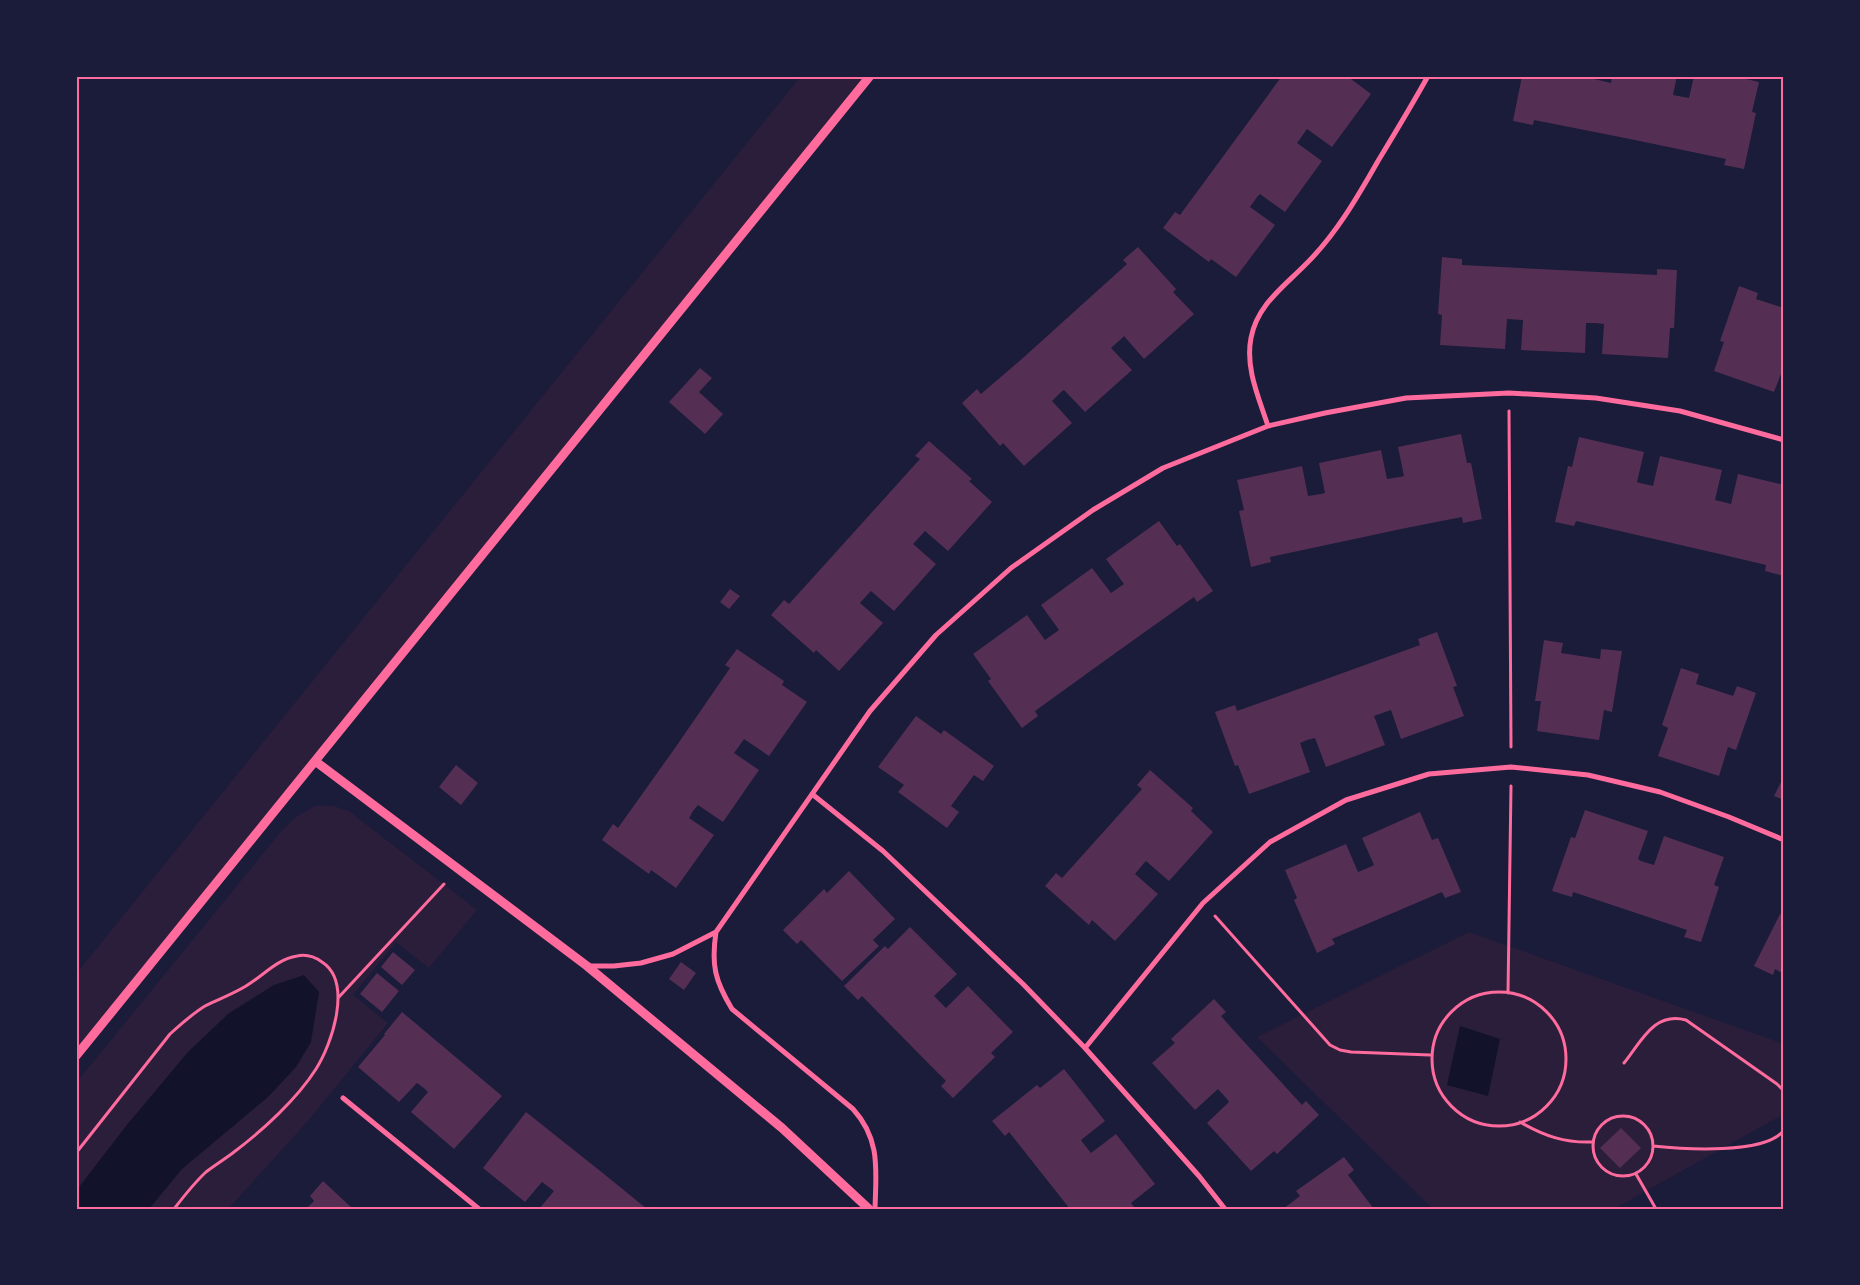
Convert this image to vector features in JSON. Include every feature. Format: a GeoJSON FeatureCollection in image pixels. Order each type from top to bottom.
{"type":"FeatureCollection","features":[{"type":"Feature","properties":{"kind":"street"},"geometry":{"type":"LineString","coordinates":[[76,1056],[870,76]]}},
{"type":"Feature","properties":{"kind":"street"},"geometry":{"type":"LineString","coordinates":[[1268,426],[1252,375],[1250,357],[1251,338],[1256,321],[1266,305],[1306,265],[1352,206],[1428,76]]}},
{"type":"Feature","properties":{"kind":"street"},"geometry":{"type":"LineString","coordinates":[[875,1209],[876,1151],[868,1129],[853,1109],[732,1009],[721,992],[715,972],[713,952],[716,932],[870,711],[936,635],[1010,568],[1093,510],[1163,468],[1268,426],[1406,398],[1509,393],[1596,398],[1680,411],[1784,440]]}},
{"type":"Feature","properties":{"kind":"street"},"geometry":{"type":"LineString","coordinates":[[315,761],[587,966],[782,1128],[869,1209]]}},
{"type":"Feature","properties":{"kind":"street"},"geometry":{"type":"LineString","coordinates":[[1085,1048],[1203,903],[1270,842],[1346,800],[1429,774],[1511,767],[1588,775],[1660,792],[1784,840]]}},
{"type":"Feature","properties":{"kind":"street"},"geometry":{"type":"LineString","coordinates":[[812,794],[883,851],[1023,984],[1085,1048],[1226,1209]]}},
{"type":"Feature","properties":{"kind":"street"},"geometry":{"type":"LineString","coordinates":[[587,966],[641,963],[673,954],[716,932]]}},
{"type":"Feature","properties":{"kind":"street"},"geometry":{"type":"LineString","coordinates":[[343,1098],[475,1208]]}},
{"type":"Feature","properties":{"kind":"path"},"geometry":{"type":"LineString","coordinates":[[1508,993],[1511,767],[1509,393]]}},
{"type":"Feature","properties":{"kind":"path"},"geometry":{"type":"LineString","coordinates":[[338,998],[458,869]]}},
{"type":"Feature","properties":{"kind":"path"},"geometry":{"type":"LineString","coordinates":[[1203,903],[1330,1045],[1340,1050],[1351,1052],[1430,1055]]}},
{"type":"Feature","properties":{"kind":"path"},"geometry":{"type":"LineString","coordinates":[[76,1152],[170,1034],[186,1019],[205,1006],[247,986],[285,958],[300,955],[314,957],[326,964],[334,974],[338,987],[338,998],[329,1045],[316,1070],[262,1130],[206,1172],[174,1209]]}},
{"type":"Feature","properties":{"kind":"path"},"geometry":{"type":"LineString","coordinates":[[1487,993],[1508,993],[1535,1002],[1554,1018],[1565,1041],[1567,1067],[1558,1091],[1542,1111],[1520,1122],[1494,1125],[1469,1118],[1446,1100],[1433,1078],[1430,1055],[1437,1033],[1449,1014],[1466,1000],[1487,993]]}},
{"type":"Feature","properties":{"kind":"path"},"geometry":{"type":"LineString","coordinates":[[1624,1064],[1654,1024],[1669,1018],[1678,1018],[1686,1020],[1777,1084],[1784,1091]]}},
{"type":"Feature","properties":{"kind":"path"},"geometry":{"type":"LineString","coordinates":[[1625,1115],[1636,1118],[1646,1125],[1652,1134],[1654,1146],[1652,1157],[1645,1167],[1636,1174],[1625,1176],[1614,1175],[1604,1170],[1597,1162],[1592,1142],[1596,1131],[1603,1122],[1614,1116],[1625,1115]]}},
{"type":"Feature","properties":{"kind":"path"},"geometry":{"type":"LineString","coordinates":[[1520,1122],[1547,1136],[1577,1142],[1592,1142]]}},
{"type":"Feature","properties":{"kind":"path"},"geometry":{"type":"LineString","coordinates":[[1654,1146],[1711,1149],[1740,1146],[1768,1141],[1781,1134],[1784,1130]]}},
{"type":"Feature","properties":{"kind":"path"},"geometry":{"type":"LineString","coordinates":[[1636,1174],[1656,1209]]}},
{"type":"Feature","properties":{"kind":"shaded area"},"geometry":{"type":"Polygon","coordinates":[[[801,76],[870,76],[76,1056],[76,974],[801,76]]]}},
{"type":"Feature","properties":{"kind":"shaded area"},"geometry":{"type":"Polygon","coordinates":[[[315,806],[334,806],[349,811],[477,910],[429,968],[396,942],[353,995],[388,1023],[308,1121],[228,1209],[76,1209],[76,1083],[279,834],[296,817],[315,806]]]}},
{"type":"Feature","properties":{"kind":"shaded area"},"geometry":{"type":"Polygon","coordinates":[[[1469,932],[1784,1044],[1784,1114],[1614,1209],[1433,1209],[1257,1037],[1469,932]]]}},
{"type":"Feature","properties":{"kind":"shaded area"},"geometry":{"type":"Polygon","coordinates":[[[304,975],[319,992],[311,1042],[296,1067],[268,1097],[182,1169],[149,1209],[76,1209],[76,1191],[126,1126],[188,1052],[228,1014],[274,985],[304,975]]]}},
{"type":"Feature","properties":{"kind":"shaded area"},"geometry":{"type":"Polygon","coordinates":[[[1460,1026],[1500,1039],[1488,1096],[1447,1085],[1460,1026]]]}},
{"type":"Feature","properties":{"kind":"building"},"geometry":{"type":"Polygon","coordinates":[[[1282,76],[1347,76],[1371,94],[1332,147],[1307,129],[1297,143],[1322,161],[1285,212],[1260,194],[1257,197],[1250,207],[1275,225],[1236,277],[1211,259],[1209,262],[1163,228],[1175,212],[1180,215],[1282,76]]]}},
{"type":"Feature","properties":{"kind":"building"},"geometry":{"type":"Polygon","coordinates":[[[1522,76],[1594,76],[1594,79],[1611,83],[1612,76],[1677,76],[1673,95],[1689,98],[1694,76],[1733,76],[1759,82],[1752,112],[1756,113],[1744,169],[1724,165],[1726,159],[1630,139],[1534,120],[1533,125],[1513,121],[1522,76]]]}},
{"type":"Feature","properties":{"kind":"building"},"geometry":{"type":"Polygon","coordinates":[[[1138,247],[1176,289],[1173,292],[1194,314],[1144,359],[1124,336],[1111,348],[1132,370],[1085,412],[1064,390],[1061,392],[1052,401],[1072,423],[1024,466],[1003,443],[1000,446],[962,403],[977,389],[981,394],[1024,357],[1127,264],[1123,260],[1138,247]]]}},
{"type":"Feature","properties":{"kind":"building"},"geometry":{"type":"Polygon","coordinates":[[[1442,257],[1462,259],[1462,265],[1657,275],[1657,269],[1677,270],[1674,328],[1670,328],[1668,358],[1602,354],[1604,324],[1595,323],[1586,323],[1585,353],[1521,350],[1523,320],[1507,319],[1505,349],[1440,345],[1442,315],[1438,314],[1442,257]]]}},
{"type":"Feature","properties":{"kind":"building"},"geometry":{"type":"Polygon","coordinates":[[[1739,286],[1758,293],[1756,299],[1784,308],[1784,366],[1774,392],[1714,371],[1724,342],[1720,341],[1739,286]]]}},
{"type":"Feature","properties":{"kind":"building"},"geometry":{"type":"Polygon","coordinates":[[[700,368],[712,378],[699,392],[723,414],[705,434],[669,402],[700,368]]]}},
{"type":"Feature","properties":{"kind":"building"},"geometry":{"type":"Polygon","coordinates":[[[1461,434],[1467,463],[1471,463],[1482,519],[1463,523],[1462,517],[1406,528],[1270,557],[1271,562],[1251,567],[1239,511],[1244,510],[1237,480],[1302,466],[1308,496],[1321,494],[1325,493],[1319,463],[1381,450],[1387,479],[1400,477],[1404,476],[1398,447],[1461,434]]]}},
{"type":"Feature","properties":{"kind":"building"},"geometry":{"type":"Polygon","coordinates":[[[1579,437],[1644,452],[1637,482],[1640,483],[1653,486],[1660,456],[1722,470],[1715,500],[1731,504],[1738,474],[1784,485],[1784,576],[1765,571],[1766,565],[1711,552],[1576,521],[1574,526],[1555,522],[1568,466],[1572,467],[1579,437]]]}},
{"type":"Feature","properties":{"kind":"building"},"geometry":{"type":"Polygon","coordinates":[[[929,441],[972,479],[969,481],[992,502],[948,551],[925,531],[913,544],[936,564],[894,611],[871,591],[868,594],[860,603],[883,623],[839,671],[816,650],[814,653],[771,615],[784,600],[789,604],[920,459],[915,456],[929,441]]]}},
{"type":"Feature","properties":{"kind":"building"},"geometry":{"type":"Polygon","coordinates":[[[1159,521],[1177,546],[1180,544],[1213,591],[1197,602],[1194,597],[1114,654],[1035,711],[1038,716],[1022,728],[988,681],[991,679],[973,654],[1027,615],[1045,640],[1059,630],[1041,605],[1092,568],[1111,593],[1124,584],[1106,559],[1159,521]]]}},
{"type":"Feature","properties":{"kind":"building"},"geometry":{"type":"Polygon","coordinates":[[[730,589],[740,596],[729,609],[720,602],[730,589]]]}},
{"type":"Feature","properties":{"kind":"building"},"geometry":{"type":"Polygon","coordinates":[[[1437,632],[1457,686],[1453,687],[1464,716],[1401,739],[1391,710],[1374,716],[1385,745],[1326,767],[1315,738],[1307,740],[1300,743],[1310,772],[1249,794],[1238,765],[1235,766],[1215,712],[1235,705],[1237,711],[1329,678],[1420,645],[1418,639],[1437,632]]]}},
{"type":"Feature","properties":{"kind":"building"},"geometry":{"type":"Polygon","coordinates":[[[1544,640],[1563,643],[1561,653],[1600,659],[1601,649],[1622,651],[1612,712],[1604,710],[1599,740],[1537,731],[1541,701],[1535,701],[1544,640]]]}},
{"type":"Feature","properties":{"kind":"building"},"geometry":{"type":"Polygon","coordinates":[[[737,649],[784,681],[782,685],[807,702],[769,756],[744,739],[734,753],[759,770],[723,822],[698,805],[693,811],[689,818],[714,835],[676,888],[651,870],[649,874],[602,840],[613,824],[618,828],[675,748],[730,668],[725,665],[737,649]]]}},
{"type":"Feature","properties":{"kind":"building"},"geometry":{"type":"Polygon","coordinates":[[[1681,668],[1699,674],[1696,684],[1733,696],[1737,686],[1756,693],[1736,750],[1728,747],[1719,776],[1658,756],[1668,728],[1662,725],[1681,668]]]}},
{"type":"Feature","properties":{"kind":"building"},"geometry":{"type":"Polygon","coordinates":[[[916,716],[941,734],[944,730],[994,766],[983,781],[974,775],[951,806],[959,812],[947,828],[898,792],[904,785],[878,767],[916,716]]]}},
{"type":"Feature","properties":{"kind":"building"},"geometry":{"type":"Polygon","coordinates":[[[456,765],[478,783],[461,805],[439,787],[456,765]]]}},
{"type":"Feature","properties":{"kind":"building"},"geometry":{"type":"Polygon","coordinates":[[[1150,770],[1193,808],[1191,811],[1213,832],[1169,881],[1146,861],[1144,863],[1135,874],[1158,894],[1115,941],[1092,920],[1089,925],[1045,886],[1056,873],[1062,878],[1142,789],[1137,785],[1150,770]]]}},
{"type":"Feature","properties":{"kind":"building"},"geometry":{"type":"Polygon","coordinates":[[[1784,776],[1784,800],[1774,796],[1784,776]]]}},
{"type":"Feature","properties":{"kind":"building"},"geometry":{"type":"Polygon","coordinates":[[[1585,810],[1648,831],[1638,859],[1641,861],[1654,865],[1664,836],[1724,857],[1714,885],[1719,887],[1701,942],[1684,937],[1687,930],[1573,892],[1572,897],[1552,891],[1571,837],[1575,838],[1585,810]]]}},
{"type":"Feature","properties":{"kind":"building"},"geometry":{"type":"Polygon","coordinates":[[[1420,812],[1432,840],[1438,838],[1461,892],[1445,898],[1442,892],[1332,939],[1335,944],[1317,953],[1294,900],[1297,898],[1285,870],[1346,844],[1358,872],[1370,867],[1374,865],[1362,838],[1420,812]]]}},
{"type":"Feature","properties":{"kind":"building"},"geometry":{"type":"Polygon","coordinates":[[[849,871],[895,919],[873,940],[879,946],[842,981],[801,940],[797,944],[783,930],[824,889],[827,893],[849,871]]]}},
{"type":"Feature","properties":{"kind":"building"},"geometry":{"type":"Polygon","coordinates":[[[1780,914],[1784,916],[1784,974],[1775,969],[1773,975],[1754,966],[1780,914]]]}},
{"type":"Feature","properties":{"kind":"building"},"geometry":{"type":"Polygon","coordinates":[[[910,927],[957,974],[934,996],[946,1008],[968,986],[1013,1032],[991,1053],[995,1057],[953,1098],[941,1086],[946,1081],[862,996],[858,1000],[844,986],[885,946],[888,949],[910,927]]]}},
{"type":"Feature","properties":{"kind":"building"},"geometry":{"type":"Polygon","coordinates":[[[393,952],[415,970],[402,985],[381,967],[393,952]]]}},
{"type":"Feature","properties":{"kind":"building"},"geometry":{"type":"Polygon","coordinates":[[[681,962],[696,973],[684,990],[669,979],[681,962]]]}},
{"type":"Feature","properties":{"kind":"building"},"geometry":{"type":"Polygon","coordinates":[[[377,973],[399,991],[382,1012],[360,994],[377,973]]]}},
{"type":"Feature","properties":{"kind":"building"},"geometry":{"type":"Polygon","coordinates":[[[1214,999],[1226,1012],[1221,1016],[1236,1033],[1302,1105],[1306,1101],[1319,1115],[1277,1154],[1274,1151],[1251,1171],[1207,1123],[1229,1102],[1218,1089],[1195,1110],[1152,1063],[1175,1043],[1171,1039],[1214,999]]]}},
{"type":"Feature","properties":{"kind":"building"},"geometry":{"type":"Polygon","coordinates":[[[402,1012],[502,1096],[454,1149],[411,1112],[428,1092],[425,1089],[417,1083],[399,1102],[358,1067],[402,1012]]]}},
{"type":"Feature","properties":{"kind":"building"},"geometry":{"type":"Polygon","coordinates":[[[1064,1069],[1105,1121],[1081,1140],[1083,1143],[1091,1153],[1116,1134],[1155,1184],[1131,1203],[1134,1209],[1070,1209],[1009,1132],[1005,1136],[992,1121],[1037,1085],[1040,1088],[1064,1069]]]}},
{"type":"Feature","properties":{"kind":"building"},"geometry":{"type":"Polygon","coordinates":[[[526,1112],[647,1209],[539,1209],[554,1191],[542,1182],[525,1202],[483,1168],[526,1112]]]}},
{"type":"Feature","properties":{"kind":"building"},"geometry":{"type":"Polygon","coordinates":[[[1621,1128],[1641,1148],[1620,1168],[1600,1148],[1621,1128]]]}},
{"type":"Feature","properties":{"kind":"building"},"geometry":{"type":"Polygon","coordinates":[[[1344,1157],[1354,1170],[1348,1175],[1374,1209],[1283,1209],[1300,1196],[1296,1191],[1344,1157]]]}},
{"type":"Feature","properties":{"kind":"building"},"geometry":{"type":"Polygon","coordinates":[[[323,1181],[353,1209],[306,1209],[314,1201],[310,1196],[323,1181]]]}}]}
